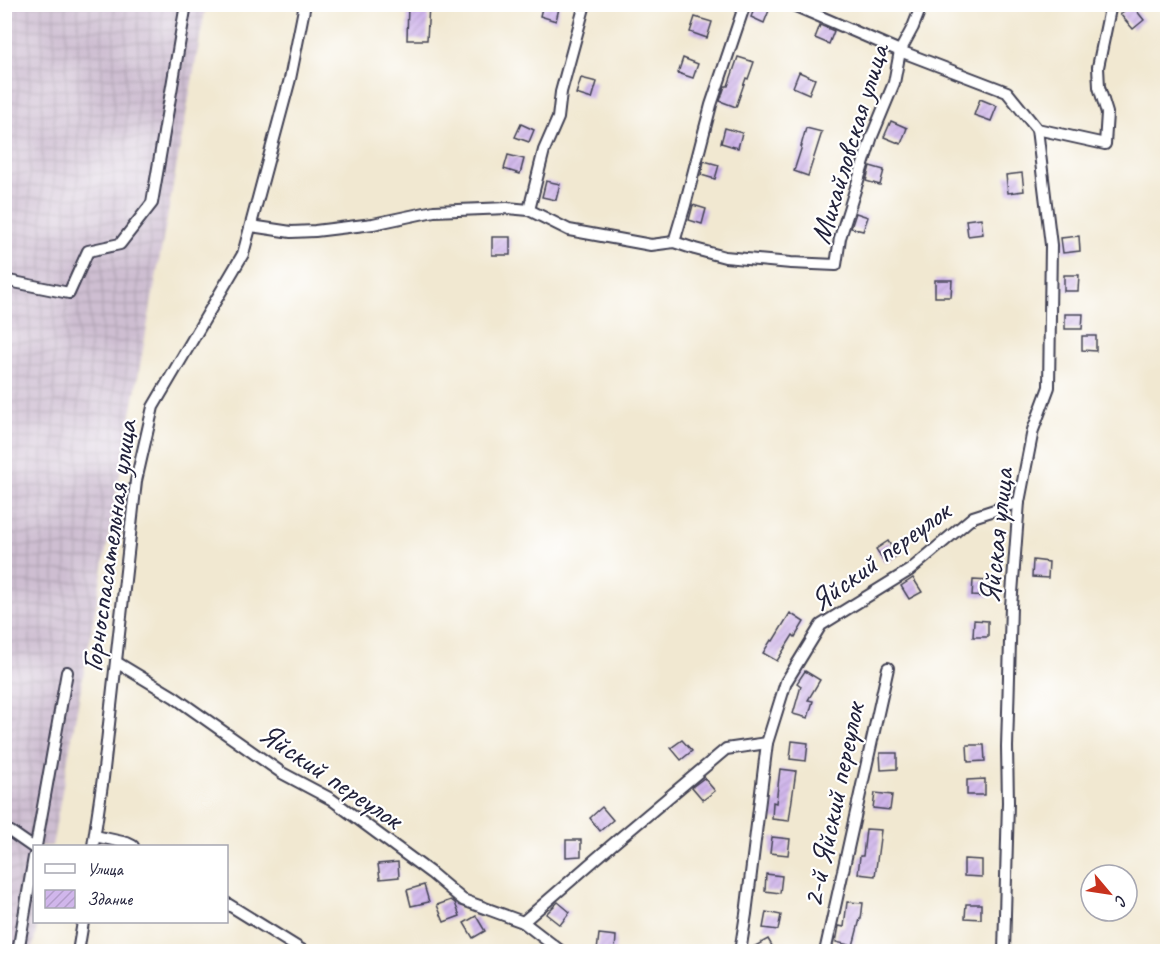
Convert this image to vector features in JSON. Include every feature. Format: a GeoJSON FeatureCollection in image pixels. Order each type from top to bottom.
{"type":"FeatureCollection","features":[{"type":"Feature","properties":{"kind":"street"},"geometry":{"type":"LineString","coordinates":[[4,280],[69,293],[88,251],[120,244],[152,203],[186,4]]}},
{"type":"Feature","properties":{"kind":"street","name":"Горноспасательная улица"},"geometry":{"type":"LineString","coordinates":[[94,841],[136,481],[153,406],[243,254],[290,79],[305,4]]}},
{"type":"Feature","properties":{"kind":"street"},"geometry":{"type":"LineString","coordinates":[[529,210],[544,150],[558,118],[561,92],[585,4]]}},
{"type":"Feature","properties":{"kind":"street"},"geometry":{"type":"LineString","coordinates":[[251,226],[291,232],[315,231],[373,224],[434,211],[507,208],[529,210],[568,230],[651,245],[674,242],[711,105],[745,4]]}},
{"type":"Feature","properties":{"kind":"street"},"geometry":{"type":"LineString","coordinates":[[791,4],[900,51],[1007,92],[1038,129],[1106,144],[1107,113],[1099,87],[1098,67],[1111,4]]}},
{"type":"Feature","properties":{"kind":"street","name":"Михайловская улица"},"geometry":{"type":"LineString","coordinates":[[674,242],[725,257],[836,265],[840,238],[872,135],[894,83],[900,51],[922,4]]}},
{"type":"Feature","properties":{"kind":"street","name":"Яйская улица"},"geometry":{"type":"LineString","coordinates":[[1004,951],[1011,606],[1019,502],[1033,430],[1049,387],[1051,245],[1038,129]]}},
{"type":"Feature","properties":{"kind":"street","name":"Яйский переулок"},"geometry":{"type":"LineString","coordinates":[[740,951],[766,743],[786,682],[821,625],[910,570],[973,517],[1019,502]]}},
{"type":"Feature","properties":{"kind":"street","name":"Яйский переулок"},"geometry":{"type":"LineString","coordinates":[[116,662],[174,697],[282,773],[331,799],[431,873],[463,900],[523,922],[562,951]]}},
{"type":"Feature","properties":{"kind":"street","name":"2-й Яйский переулок"},"geometry":{"type":"LineString","coordinates":[[825,951],[888,668]]}},
{"type":"Feature","properties":{"kind":"street"},"geometry":{"type":"LineString","coordinates":[[35,845],[67,672]]}},
{"type":"Feature","properties":{"kind":"street"},"geometry":{"type":"LineString","coordinates":[[523,922],[726,749],[766,743]]}},
{"type":"Feature","properties":{"kind":"street"},"geometry":{"type":"LineString","coordinates":[[4,831],[11,832],[33,846]]}},
{"type":"Feature","properties":{"kind":"street"},"geometry":{"type":"LineString","coordinates":[[94,841],[131,845]]}},
{"type":"Feature","properties":{"kind":"street"},"geometry":{"type":"LineString","coordinates":[[18,951],[33,863]]}},
{"type":"Feature","properties":{"kind":"street"},"geometry":{"type":"LineString","coordinates":[[228,904],[305,951]]}},
{"type":"Feature","properties":{"kind":"street"},"geometry":{"type":"LineString","coordinates":[[78,951],[83,923]]}},
{"type":"Feature","properties":{"kind":"shaded area"},"geometry":{"type":"Polygon","coordinates":[[[5,5],[206,5],[52,845],[33,845],[33,923],[38,923],[32,951],[5,952],[5,5]]]}},
{"type":"Feature","properties":{"kind":"building"},"geometry":{"type":"Polygon","coordinates":[[[408,4],[429,4],[427,40],[407,40],[408,4]]]}},
{"type":"Feature","properties":{"kind":"building"},"geometry":{"type":"Polygon","coordinates":[[[543,4],[560,4],[556,21],[540,16],[543,4]]]}},
{"type":"Feature","properties":{"kind":"building"},"geometry":{"type":"Polygon","coordinates":[[[756,4],[770,8],[764,23],[751,17],[756,4]]]}},
{"type":"Feature","properties":{"kind":"building"},"geometry":{"type":"Polygon","coordinates":[[[1132,5],[1144,20],[1133,29],[1120,14],[1132,5]]]}},
{"type":"Feature","properties":{"kind":"building"},"geometry":{"type":"Polygon","coordinates":[[[695,17],[712,22],[707,38],[690,32],[695,17]]]}},
{"type":"Feature","properties":{"kind":"building"},"geometry":{"type":"Polygon","coordinates":[[[820,25],[834,31],[829,44],[815,38],[820,25]]]}},
{"type":"Feature","properties":{"kind":"building"},"geometry":{"type":"Polygon","coordinates":[[[738,57],[754,62],[736,107],[720,101],[738,57]]]}},
{"type":"Feature","properties":{"kind":"building"},"geometry":{"type":"Polygon","coordinates":[[[683,58],[698,64],[693,78],[678,73],[683,58]]]}},
{"type":"Feature","properties":{"kind":"building"},"geometry":{"type":"Polygon","coordinates":[[[799,72],[815,79],[809,94],[793,87],[799,72]]]}},
{"type":"Feature","properties":{"kind":"building"},"geometry":{"type":"Polygon","coordinates":[[[581,78],[597,82],[592,99],[576,94],[581,78]]]}},
{"type":"Feature","properties":{"kind":"building"},"geometry":{"type":"Polygon","coordinates":[[[980,99],[997,106],[991,121],[974,115],[980,99]]]}},
{"type":"Feature","properties":{"kind":"building"},"geometry":{"type":"Polygon","coordinates":[[[891,121],[907,128],[901,144],[884,137],[891,121]]]}},
{"type":"Feature","properties":{"kind":"building"},"geometry":{"type":"Polygon","coordinates":[[[521,124],[534,130],[529,142],[515,137],[521,124]]]}},
{"type":"Feature","properties":{"kind":"building"},"geometry":{"type":"Polygon","coordinates":[[[725,128],[742,133],[738,148],[721,143],[725,128]]]}},
{"type":"Feature","properties":{"kind":"building"},"geometry":{"type":"Polygon","coordinates":[[[806,128],[822,132],[808,176],[794,171],[806,128]]]}},
{"type":"Feature","properties":{"kind":"building"},"geometry":{"type":"Polygon","coordinates":[[[508,155],[524,159],[520,174],[504,169],[508,155]]]}},
{"type":"Feature","properties":{"kind":"building"},"geometry":{"type":"Polygon","coordinates":[[[704,161],[719,165],[715,179],[701,175],[704,161]]]}},
{"type":"Feature","properties":{"kind":"building"},"geometry":{"type":"Polygon","coordinates":[[[870,166],[884,170],[880,185],[866,181],[870,166]]]}},
{"type":"Feature","properties":{"kind":"building"},"geometry":{"type":"Polygon","coordinates":[[[1022,173],[1024,191],[1008,193],[1006,175],[1022,173]]]}},
{"type":"Feature","properties":{"kind":"building"},"geometry":{"type":"Polygon","coordinates":[[[546,181],[560,184],[556,200],[542,197],[546,181]]]}},
{"type":"Feature","properties":{"kind":"building"},"geometry":{"type":"Polygon","coordinates":[[[693,205],[706,209],[702,224],[689,220],[693,205]]]}},
{"type":"Feature","properties":{"kind":"building"},"geometry":{"type":"Polygon","coordinates":[[[856,213],[868,217],[863,231],[851,228],[856,213]]]}},
{"type":"Feature","properties":{"kind":"building"},"geometry":{"type":"Polygon","coordinates":[[[981,218],[983,234],[968,236],[966,220],[981,218]]]}},
{"type":"Feature","properties":{"kind":"building"},"geometry":{"type":"Polygon","coordinates":[[[1079,236],[1080,251],[1063,253],[1061,238],[1079,236]]]}},
{"type":"Feature","properties":{"kind":"building"},"geometry":{"type":"Polygon","coordinates":[[[492,237],[510,237],[510,255],[492,255],[492,237]]]}},
{"type":"Feature","properties":{"kind":"building"},"geometry":{"type":"Polygon","coordinates":[[[1064,275],[1079,275],[1078,291],[1064,291],[1064,275]]]}},
{"type":"Feature","properties":{"kind":"building"},"geometry":{"type":"Polygon","coordinates":[[[935,280],[952,280],[951,297],[935,297],[935,280]]]}},
{"type":"Feature","properties":{"kind":"building"},"geometry":{"type":"Polygon","coordinates":[[[1065,314],[1083,314],[1082,329],[1065,329],[1065,314]]]}},
{"type":"Feature","properties":{"kind":"building"},"geometry":{"type":"Polygon","coordinates":[[[1082,336],[1096,336],[1096,351],[1082,350],[1082,336]]]}},
{"type":"Feature","properties":{"kind":"building"},"geometry":{"type":"Polygon","coordinates":[[[888,541],[897,556],[885,563],[876,549],[888,541]]]}},
{"type":"Feature","properties":{"kind":"building"},"geometry":{"type":"Polygon","coordinates":[[[1033,560],[1049,562],[1048,578],[1032,577],[1033,560]]]}},
{"type":"Feature","properties":{"kind":"building"},"geometry":{"type":"Polygon","coordinates":[[[913,578],[922,592],[909,599],[901,586],[913,578]]]}},
{"type":"Feature","properties":{"kind":"building"},"geometry":{"type":"Polygon","coordinates":[[[973,580],[990,581],[989,597],[972,596],[973,580]]]}},
{"type":"Feature","properties":{"kind":"building"},"geometry":{"type":"Polygon","coordinates":[[[790,613],[804,622],[777,661],[763,653],[790,613]]]}},
{"type":"Feature","properties":{"kind":"building"},"geometry":{"type":"Polygon","coordinates":[[[974,620],[988,621],[988,637],[973,637],[974,620]]]}},
{"type":"Feature","properties":{"kind":"building"},"geometry":{"type":"Polygon","coordinates":[[[805,671],[820,680],[808,700],[813,701],[808,718],[793,714],[801,686],[797,683],[805,671]]]}},
{"type":"Feature","properties":{"kind":"building"},"geometry":{"type":"Polygon","coordinates":[[[682,740],[692,751],[681,760],[671,748],[682,740]]]}},
{"type":"Feature","properties":{"kind":"building"},"geometry":{"type":"Polygon","coordinates":[[[792,741],[808,743],[806,761],[790,759],[792,741]]]}},
{"type":"Feature","properties":{"kind":"building"},"geometry":{"type":"Polygon","coordinates":[[[967,745],[984,745],[985,761],[968,762],[967,745]]]}},
{"type":"Feature","properties":{"kind":"building"},"geometry":{"type":"Polygon","coordinates":[[[880,753],[897,753],[897,769],[881,770],[880,753]]]}},
{"type":"Feature","properties":{"kind":"building"},"geometry":{"type":"Polygon","coordinates":[[[780,769],[796,771],[789,821],[772,819],[780,769]]]}},
{"type":"Feature","properties":{"kind":"building"},"geometry":{"type":"Polygon","coordinates":[[[704,778],[715,791],[703,800],[692,787],[704,778]]]}},
{"type":"Feature","properties":{"kind":"building"},"geometry":{"type":"Polygon","coordinates":[[[985,779],[985,795],[967,795],[967,780],[985,779]]]}},
{"type":"Feature","properties":{"kind":"building"},"geometry":{"type":"Polygon","coordinates":[[[875,793],[892,795],[890,810],[873,808],[875,793]]]}},
{"type":"Feature","properties":{"kind":"building"},"geometry":{"type":"Polygon","coordinates":[[[602,807],[613,820],[600,831],[590,818],[602,807]]]}},
{"type":"Feature","properties":{"kind":"building"},"geometry":{"type":"Polygon","coordinates":[[[866,829],[881,830],[875,876],[858,874],[866,829]]]}},
{"type":"Feature","properties":{"kind":"building"},"geometry":{"type":"Polygon","coordinates":[[[772,837],[790,839],[788,855],[770,853],[772,837]]]}},
{"type":"Feature","properties":{"kind":"building"},"geometry":{"type":"Polygon","coordinates":[[[566,840],[581,840],[581,856],[566,857],[566,840]]]}},
{"type":"Feature","properties":{"kind":"building"},"geometry":{"type":"Polygon","coordinates":[[[964,859],[982,860],[982,877],[964,876],[964,859]]]}},
{"type":"Feature","properties":{"kind":"building"},"geometry":{"type":"Polygon","coordinates":[[[398,862],[399,877],[380,879],[378,864],[398,862]]]}},
{"type":"Feature","properties":{"kind":"building"},"geometry":{"type":"Polygon","coordinates":[[[766,874],[782,876],[780,893],[765,891],[766,874]]]}},
{"type":"Feature","properties":{"kind":"building"},"geometry":{"type":"Polygon","coordinates":[[[424,885],[429,902],[411,906],[407,890],[424,885]]]}},
{"type":"Feature","properties":{"kind":"building"},"geometry":{"type":"Polygon","coordinates":[[[451,900],[455,903],[460,916],[444,922],[437,905],[451,900]]]}},
{"type":"Feature","properties":{"kind":"building"},"geometry":{"type":"Polygon","coordinates":[[[558,902],[570,912],[560,925],[546,914],[558,902]]]}},
{"type":"Feature","properties":{"kind":"building"},"geometry":{"type":"Polygon","coordinates":[[[847,902],[863,903],[853,946],[836,942],[839,926],[844,927],[847,902]]]}},
{"type":"Feature","properties":{"kind":"building"},"geometry":{"type":"Polygon","coordinates":[[[966,904],[981,904],[981,919],[965,918],[966,904]]]}},
{"type":"Feature","properties":{"kind":"building"},"geometry":{"type":"Polygon","coordinates":[[[766,912],[781,915],[778,930],[763,928],[766,912]]]}},
{"type":"Feature","properties":{"kind":"building"},"geometry":{"type":"Polygon","coordinates":[[[476,916],[485,931],[473,938],[464,923],[476,916]]]}},
{"type":"Feature","properties":{"kind":"building"},"geometry":{"type":"Polygon","coordinates":[[[599,934],[616,936],[615,951],[597,951],[599,934]]]}},
{"type":"Feature","properties":{"kind":"building"},"geometry":{"type":"Polygon","coordinates":[[[768,939],[775,951],[748,951],[748,950],[768,939]]]}}]}
